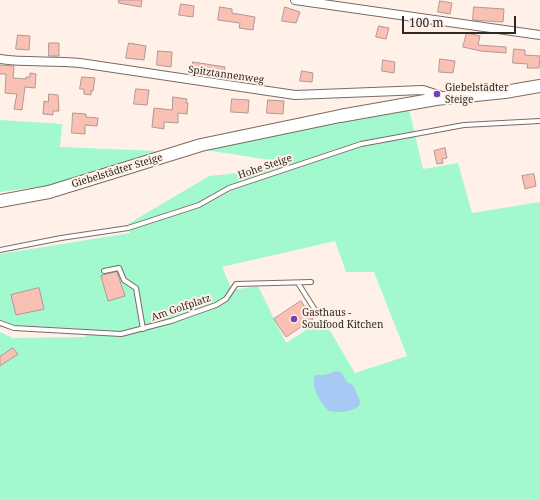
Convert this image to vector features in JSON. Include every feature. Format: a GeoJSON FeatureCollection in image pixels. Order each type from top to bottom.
{"type":"FeatureCollection","features":[{"type":"Feature","properties":{"kind":"main road","name":"Giebelstädter Steige"},"geometry":{"type":"LineString","coordinates":[[0,201],[49,192],[201,145],[340,116],[449,98],[505,92],[540,86]]}},
{"type":"Feature","properties":{"kind":"street"},"geometry":{"type":"LineString","coordinates":[[295,0],[540,35]]}},
{"type":"Feature","properties":{"kind":"street","name":"Spitztannenweg"},"geometry":{"type":"LineString","coordinates":[[0,59],[14,61],[59,60],[295,95],[423,90],[449,98]]}},
{"type":"Feature","properties":{"kind":"lane","name":"Hohe Steige"},"geometry":{"type":"LineString","coordinates":[[0,250],[61,238],[128,228],[199,205],[229,188],[361,144],[464,125],[540,121]]}},
{"type":"Feature","properties":{"kind":"lane","name":"Am Golfplatz"},"geometry":{"type":"LineString","coordinates":[[104,271],[119,268],[124,280],[136,288],[143,329]]}},
{"type":"Feature","properties":{"kind":"lane","name":"Am Golfplatz"},"geometry":{"type":"LineString","coordinates":[[0,323],[14,328],[121,334],[171,321],[216,305],[226,300],[236,284],[311,282]]}},
{"type":"Feature","properties":{"kind":"lane"},"geometry":{"type":"LineString","coordinates":[[298,283],[315,310]]}},
{"type":"Feature","properties":{"kind":"green space"},"geometry":{"type":"Polygon","coordinates":[[[409,109],[423,169],[458,163],[472,213],[540,202],[540,500],[0,500],[0,332],[13,338],[86,337],[83,329],[13,325],[0,320],[0,254],[130,233],[128,224],[209,176],[275,169],[270,160],[205,150],[409,109]],[[335,241],[222,267],[232,290],[258,286],[286,343],[323,319],[355,373],[407,356],[374,272],[346,272],[335,241]]]}},
{"type":"Feature","properties":{"kind":"green space"},"geometry":{"type":"Polygon","coordinates":[[[0,120],[62,124],[60,147],[158,151],[47,186],[0,192],[0,120]]]}},
{"type":"Feature","properties":{"kind":"water"},"geometry":{"type":"Polygon","coordinates":[[[336,371],[341,372],[347,382],[353,385],[360,401],[359,406],[356,408],[345,412],[329,411],[317,394],[314,384],[315,375],[325,375],[336,371]]]}},
{"type":"Feature","properties":{"kind":"building"},"geometry":{"type":"Polygon","coordinates":[[[119,0],[142,0],[141,7],[119,3],[119,0]]]}},
{"type":"Feature","properties":{"kind":"building"},"geometry":{"type":"Polygon","coordinates":[[[440,1],[452,3],[450,14],[438,12],[440,1]]]}},
{"type":"Feature","properties":{"kind":"building"},"geometry":{"type":"Polygon","coordinates":[[[181,4],[194,6],[193,17],[179,15],[181,4]]]}},
{"type":"Feature","properties":{"kind":"building"},"geometry":{"type":"Polygon","coordinates":[[[220,7],[232,9],[232,13],[255,17],[253,30],[239,28],[240,23],[218,20],[220,7]]]}},
{"type":"Feature","properties":{"kind":"building"},"geometry":{"type":"Polygon","coordinates":[[[285,7],[300,12],[296,23],[282,21],[285,7]]]}},
{"type":"Feature","properties":{"kind":"building"},"geometry":{"type":"Polygon","coordinates":[[[474,7],[504,9],[503,22],[473,20],[474,7]]]}},
{"type":"Feature","properties":{"kind":"building"},"geometry":{"type":"Polygon","coordinates":[[[379,26],[389,28],[386,39],[376,37],[379,26]]]}},
{"type":"Feature","properties":{"kind":"building"},"geometry":{"type":"Polygon","coordinates":[[[467,33],[480,36],[478,45],[506,47],[506,53],[481,51],[463,47],[467,33]]]}},
{"type":"Feature","properties":{"kind":"building"},"geometry":{"type":"Polygon","coordinates":[[[18,35],[30,36],[29,50],[16,49],[18,35]]]}},
{"type":"Feature","properties":{"kind":"building"},"geometry":{"type":"Polygon","coordinates":[[[49,43],[59,43],[59,56],[49,56],[49,43]]]}},
{"type":"Feature","properties":{"kind":"building"},"geometry":{"type":"Polygon","coordinates":[[[129,43],[146,46],[144,60],[126,58],[129,43]]]}},
{"type":"Feature","properties":{"kind":"building"},"geometry":{"type":"Polygon","coordinates":[[[514,49],[525,50],[525,55],[540,56],[539,68],[527,68],[528,64],[513,63],[514,49]]]}},
{"type":"Feature","properties":{"kind":"building"},"geometry":{"type":"Polygon","coordinates":[[[158,51],[172,52],[171,67],[157,65],[158,51]]]}},
{"type":"Feature","properties":{"kind":"building"},"geometry":{"type":"Polygon","coordinates":[[[440,59],[455,61],[453,73],[439,72],[440,59]]]}},
{"type":"Feature","properties":{"kind":"building"},"geometry":{"type":"Polygon","coordinates":[[[383,60],[395,62],[394,73],[382,71],[383,60]]]}},
{"type":"Feature","properties":{"kind":"building"},"geometry":{"type":"Polygon","coordinates":[[[193,62],[225,67],[223,79],[191,73],[193,62]]]}},
{"type":"Feature","properties":{"kind":"building"},"geometry":{"type":"Polygon","coordinates":[[[0,65],[14,66],[13,78],[26,79],[26,77],[30,77],[30,73],[36,74],[35,88],[25,87],[22,110],[14,109],[17,94],[5,93],[6,74],[0,74],[0,65]]]}},
{"type":"Feature","properties":{"kind":"building"},"geometry":{"type":"Polygon","coordinates":[[[302,71],[313,73],[312,82],[300,81],[302,71]]]}},
{"type":"Feature","properties":{"kind":"building"},"geometry":{"type":"Polygon","coordinates":[[[82,77],[95,78],[91,95],[84,94],[84,89],[80,89],[82,77]]]}},
{"type":"Feature","properties":{"kind":"building"},"geometry":{"type":"Polygon","coordinates":[[[136,89],[149,90],[147,105],[134,104],[136,89]]]}},
{"type":"Feature","properties":{"kind":"building"},"geometry":{"type":"Polygon","coordinates":[[[49,94],[58,95],[59,111],[53,111],[53,115],[43,114],[44,101],[48,102],[49,94]]]}},
{"type":"Feature","properties":{"kind":"building"},"geometry":{"type":"Polygon","coordinates":[[[173,97],[187,99],[187,114],[178,113],[178,123],[164,122],[164,129],[152,127],[154,108],[172,110],[173,97]]]}},
{"type":"Feature","properties":{"kind":"building"},"geometry":{"type":"Polygon","coordinates":[[[232,99],[249,100],[248,113],[231,112],[232,99]]]}},
{"type":"Feature","properties":{"kind":"building"},"geometry":{"type":"Polygon","coordinates":[[[268,100],[284,101],[283,114],[267,113],[268,100]]]}},
{"type":"Feature","properties":{"kind":"building"},"geometry":{"type":"Polygon","coordinates":[[[73,113],[86,114],[86,117],[98,118],[97,126],[85,125],[85,134],[72,133],[73,113]]]}},
{"type":"Feature","properties":{"kind":"building"},"geometry":{"type":"Polygon","coordinates":[[[445,148],[447,158],[442,159],[443,163],[437,164],[434,151],[445,148]]]}},
{"type":"Feature","properties":{"kind":"building"},"geometry":{"type":"Polygon","coordinates":[[[534,174],[536,186],[525,189],[522,176],[534,174]]]}},
{"type":"Feature","properties":{"kind":"building"},"geometry":{"type":"Polygon","coordinates":[[[117,272],[125,296],[108,301],[101,276],[117,272]]]}},
{"type":"Feature","properties":{"kind":"building"},"geometry":{"type":"Polygon","coordinates":[[[39,288],[44,309],[16,315],[11,295],[39,288]]]}},
{"type":"Feature","properties":{"kind":"building","name":"Gasthaus - Soulfood Kitchen"},"geometry":{"type":"Polygon","coordinates":[[[301,301],[313,319],[286,337],[274,319],[301,301]]]}},
{"type":"Feature","properties":{"kind":"building"},"geometry":{"type":"Polygon","coordinates":[[[13,348],[18,354],[0,366],[0,357],[13,348]]]}},
{"type":"Feature","properties":{"kind":"place","name":"Giebelstädter Steige"},"geometry":{"type":"Point","coordinates":[437,94]}},
{"type":"Feature","properties":{"kind":"place","name":"Gasthaus - Soulfood Kitchen"},"geometry":{"type":"Point","coordinates":[294,319]}}]}
